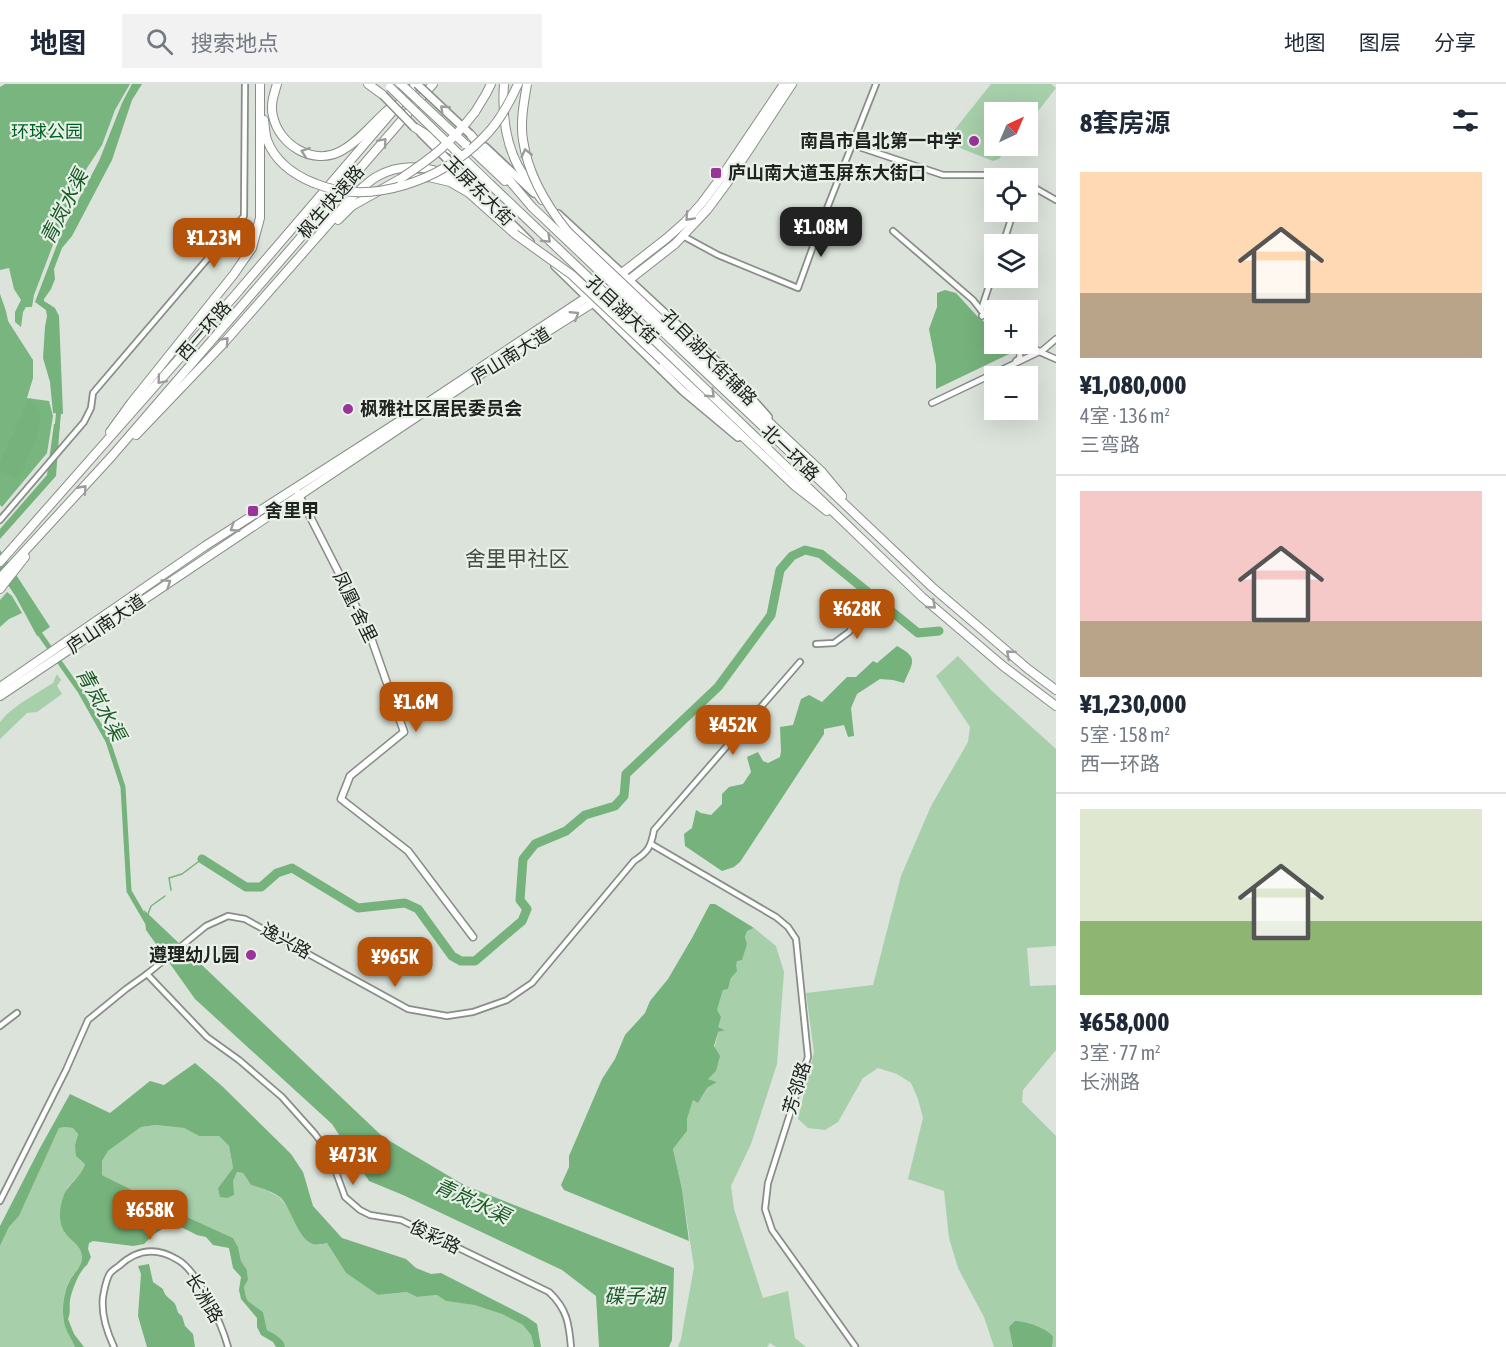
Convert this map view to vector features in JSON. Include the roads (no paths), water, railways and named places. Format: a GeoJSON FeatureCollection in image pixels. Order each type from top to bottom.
{"type":"FeatureCollection","features":[{"type":"Feature","properties":{"kind":"highway"},"geometry":{"type":"LineString","coordinates":[[87,465],[131,403],[234,274],[252,248],[260,218],[260,84]]}},
{"type":"Feature","properties":{"kind":"highway"},"geometry":{"type":"LineString","coordinates":[[278,84],[273,98],[272,114],[276,128],[292,147],[309,155],[323,156],[340,153],[356,141],[382,114],[405,97],[415,84]]}},
{"type":"Feature","properties":{"kind":"highway"},"geometry":{"type":"LineString","coordinates":[[370,84],[383,95]]}},
{"type":"Feature","properties":{"kind":"highway"},"geometry":{"type":"LineString","coordinates":[[401,84],[532,207]]}},
{"type":"Feature","properties":{"kind":"highway","name":"枫生快速路"},"geometry":{"type":"LineString","coordinates":[[96,473],[433,84]]}},
{"type":"Feature","properties":{"kind":"highway"},"geometry":{"type":"LineString","coordinates":[[292,265],[352,206],[427,161],[445,147],[475,112],[490,84]]}},
{"type":"Feature","properties":{"kind":"highway"},"geometry":{"type":"LineString","coordinates":[[504,84],[502,104],[508,138],[517,165],[542,200]]}},
{"type":"Feature","properties":{"kind":"highway"},"geometry":{"type":"LineString","coordinates":[[260,98],[267,139],[273,152],[285,165],[300,177],[325,188],[352,192],[373,191],[416,182],[464,154],[498,121],[518,84]]}},
{"type":"Feature","properties":{"kind":"highway"},"geometry":{"type":"LineString","coordinates":[[526,84],[522,111],[523,139],[529,168],[541,194],[557,218],[568,232],[680,342],[822,472],[857,516]]}},
{"type":"Feature","properties":{"kind":"highway","name":"庐山南大道"},"geometry":{"type":"LineString","coordinates":[[297,491],[587,297],[667,238],[701,204],[784,84]]}},
{"type":"Feature","properties":{"kind":"highway","name":"庐山南大道"},"geometry":{"type":"LineString","coordinates":[[0,687],[64,648],[205,546],[297,491],[629,280],[675,244],[707,210],[792,84]]}},
{"type":"Feature","properties":{"kind":"highway","name":"孔目湖大街"},"geometry":{"type":"LineString","coordinates":[[388,86],[666,357],[859,536]]}},
{"type":"Feature","properties":{"kind":"highway","name":"西一环路"},"geometry":{"type":"LineString","coordinates":[[0,562],[236,294],[405,97]]}},
{"type":"Feature","properties":{"kind":"highway"},"geometry":{"type":"LineString","coordinates":[[414,127],[460,156]]}},
{"type":"Feature","properties":{"kind":"highway"},"geometry":{"type":"LineString","coordinates":[[470,134],[532,207]]}},
{"type":"Feature","properties":{"kind":"highway"},"geometry":{"type":"LineString","coordinates":[[0,578],[96,473],[147,424],[222,345],[354,195],[375,178],[396,168],[428,168],[465,182],[481,193]]}},
{"type":"Feature","properties":{"kind":"highway"},"geometry":{"type":"LineString","coordinates":[[400,178],[429,177],[450,182],[469,194],[515,234],[572,275],[666,357],[795,486],[859,536],[931,604],[1003,666],[1056,706]]}},
{"type":"Feature","properties":{"kind":"highway","name":"北一环路"},"geometry":{"type":"LineString","coordinates":[[532,207],[680,342],[932,587],[1028,669],[1056,688]]}},
{"type":"Feature","properties":{"kind":"highway"},"geometry":{"type":"LineString","coordinates":[[0,556],[52,503]]}},
{"type":"Feature","properties":{"kind":"highway"},"geometry":{"type":"LineString","coordinates":[[0,589],[63,510]]}},
{"type":"Feature","properties":{"kind":"highway","name":"庐山南大道"},"geometry":{"type":"LineString","coordinates":[[0,696],[47,659]]}},
{"type":"Feature","properties":{"kind":"main road","name":"玉屏东大街"},"geometry":{"type":"LineString","coordinates":[[415,84],[622,273]]}},
{"type":"Feature","properties":{"kind":"main road","name":"玉屏东大街"},"geometry":{"type":"LineString","coordinates":[[383,95],[587,297]]}},
{"type":"Feature","properties":{"kind":"main road","name":"孔目湖大街辅路"},"geometry":{"type":"LineString","coordinates":[[622,273],[728,372],[794,445]]}},
{"type":"Feature","properties":{"kind":"main road","name":"孔目湖大街辅路"},"geometry":{"type":"LineString","coordinates":[[587,297],[683,391],[766,459]]}},
{"type":"Feature","properties":{"kind":"main road","name":"凤凰-舍里"},"geometry":{"type":"LineString","coordinates":[[297,491],[369,632],[404,732],[350,776],[341,799],[408,851],[473,937]]}},
{"type":"Feature","properties":{"kind":"street"},"geometry":{"type":"LineString","coordinates":[[0,520],[84,422],[91,408],[93,393],[244,216],[245,84]]}},
{"type":"Feature","properties":{"kind":"street"},"geometry":{"type":"LineString","coordinates":[[683,236],[718,255],[798,288],[876,84]]}},
{"type":"Feature","properties":{"kind":"street"},"geometry":{"type":"LineString","coordinates":[[853,145],[943,175],[984,176]]}},
{"type":"Feature","properties":{"kind":"street"},"geometry":{"type":"LineString","coordinates":[[1038,190],[1056,200]]}},
{"type":"Feature","properties":{"kind":"street"},"geometry":{"type":"LineString","coordinates":[[893,231],[973,300],[982,312]]}},
{"type":"Feature","properties":{"kind":"street"},"geometry":{"type":"LineString","coordinates":[[982,312],[989,288]]}},
{"type":"Feature","properties":{"kind":"street"},"geometry":{"type":"LineString","coordinates":[[1056,339],[1043,352],[933,403],[934,405],[1043,352],[1056,345]]}},
{"type":"Feature","properties":{"kind":"street"},"geometry":{"type":"LineString","coordinates":[[1038,349],[1056,358]]}},
{"type":"Feature","properties":{"kind":"street"},"geometry":{"type":"LineString","coordinates":[[1013,365],[1020,358],[1020,354]]}},
{"type":"Feature","properties":{"kind":"street"},"geometry":{"type":"LineString","coordinates":[[816,644],[834,643],[849,632],[854,626],[853,606],[860,594]]}},
{"type":"Feature","properties":{"kind":"street","name":"逸兴路"},"geometry":{"type":"LineString","coordinates":[[0,1201],[66,1070],[88,1020],[206,926],[228,916],[246,919],[408,1009],[447,1016],[472,1012],[507,1000],[532,983],[634,861],[645,854],[651,844],[654,830],[800,662]]}},
{"type":"Feature","properties":{"kind":"street","name":"芳邻路"},"geometry":{"type":"LineString","coordinates":[[651,844],[776,917],[788,927],[796,939],[808,1057],[768,1183],[765,1209],[772,1230],[855,1346]]}},
{"type":"Feature","properties":{"kind":"street","name":"俊彩路"},"geometry":{"type":"LineString","coordinates":[[147,974],[207,1036],[282,1097],[315,1134],[329,1153],[345,1197],[370,1215],[401,1220],[549,1292],[566,1314],[571,1347]]}},
{"type":"Feature","properties":{"kind":"street"},"geometry":{"type":"LineString","coordinates":[[0,1026],[17,1013]]}},
{"type":"Feature","properties":{"kind":"street","name":"长洲路"},"geometry":{"type":"LineString","coordinates":[[114,1347],[105,1323],[103,1298],[109,1274],[126,1259],[137,1253],[161,1252],[181,1261],[199,1283],[222,1327],[228,1347]]}},
{"type":"Feature","properties":{"kind":"water"},"geometry":{"type":"Polygon","coordinates":[[[132,84],[142,84],[132,100],[112,160],[72,236],[62,248],[54,269],[55,279],[44,299],[55,308],[59,316],[63,414],[53,413],[50,382],[43,358],[47,316],[46,310],[35,302],[63,229],[99,161],[132,84]]]}},
{"type":"Feature","properties":{"kind":"water"},"geometry":{"type":"Polygon","coordinates":[[[945,290],[956,293],[984,322],[984,354],[1009,354],[936,389],[936,365],[929,329],[937,307],[937,293],[945,290]]]}},
{"type":"Feature","properties":{"kind":"water"},"geometry":{"type":"Polygon","coordinates":[[[30,398],[41,414],[37,437],[18,480],[0,470],[0,462],[30,398]]]}},
{"type":"Feature","properties":{"kind":"water"},"geometry":{"type":"Polygon","coordinates":[[[60,423],[56,476],[0,539],[0,529],[47,475],[54,424],[60,423]]]}},
{"type":"Feature","properties":{"kind":"water"},"geometry":{"type":"Polygon","coordinates":[[[0,550],[50,627],[37,636],[0,573],[0,550]]]}},
{"type":"Feature","properties":{"kind":"water"},"geometry":{"type":"Polygon","coordinates":[[[897,646],[909,654],[912,662],[904,683],[880,679],[857,694],[851,708],[854,736],[848,737],[844,725],[824,729],[824,734],[740,862],[722,871],[685,846],[684,834],[692,828],[696,810],[711,815],[722,804],[722,794],[729,787],[743,784],[751,772],[747,757],[758,752],[763,761],[768,763],[780,757],[780,727],[793,725],[801,699],[809,695],[822,702],[847,677],[856,677],[873,661],[877,663],[897,646]]]}},
{"type":"Feature","properties":{"kind":"water"},"geometry":{"type":"Polygon","coordinates":[[[710,904],[715,904],[754,928],[747,931],[745,937],[747,944],[742,960],[737,961],[737,971],[731,978],[728,989],[723,990],[717,1010],[721,1017],[718,1027],[725,1030],[718,1032],[714,1046],[720,1056],[716,1071],[708,1079],[717,1082],[707,1088],[698,1103],[693,1100],[687,1119],[687,1131],[673,1149],[682,1189],[689,1241],[564,1190],[561,1185],[569,1167],[569,1156],[602,1079],[615,1059],[625,1035],[645,1013],[650,1001],[668,979],[710,904]]]}},
{"type":"Feature","properties":{"kind":"water","name":"碟子湖"},"geometry":{"type":"Polygon","coordinates":[[[144,910],[383,1137],[464,1185],[674,1268],[672,1340],[669,1347],[599,1347],[596,1296],[562,1270],[369,1181],[332,1124],[195,999],[146,930],[144,910]]]}},
{"type":"Feature","properties":{"kind":"water"},"geometry":{"type":"Polygon","coordinates":[[[195,1063],[222,1086],[291,1154],[303,1172],[313,1206],[342,1238],[406,1259],[416,1268],[431,1274],[441,1273],[527,1317],[537,1324],[541,1347],[534,1347],[531,1335],[523,1325],[502,1314],[475,1305],[446,1301],[437,1295],[417,1297],[407,1292],[378,1295],[346,1273],[327,1243],[313,1244],[303,1236],[281,1198],[251,1185],[243,1173],[237,1172],[233,1181],[234,1195],[227,1198],[220,1197],[218,1188],[233,1168],[229,1146],[219,1136],[199,1136],[184,1128],[156,1125],[141,1127],[108,1151],[102,1161],[102,1175],[233,1238],[241,1261],[247,1270],[248,1280],[244,1287],[246,1297],[263,1312],[267,1330],[281,1339],[285,1347],[276,1347],[273,1342],[261,1335],[257,1327],[257,1318],[241,1299],[239,1290],[241,1277],[233,1268],[229,1248],[213,1245],[206,1237],[179,1226],[164,1228],[144,1244],[133,1246],[93,1241],[89,1243],[88,1249],[91,1257],[74,1286],[70,1300],[68,1319],[74,1334],[84,1347],[75,1347],[65,1326],[63,1303],[70,1280],[80,1266],[82,1256],[78,1246],[63,1230],[60,1216],[65,1193],[81,1173],[85,1164],[76,1156],[75,1145],[78,1134],[73,1128],[59,1128],[19,1216],[9,1227],[0,1246],[0,1226],[70,1094],[110,1113],[150,1081],[164,1085],[195,1063]]]}},
{"type":"Feature","properties":{"kind":"water"},"geometry":{"type":"Polygon","coordinates":[[[149,1264],[153,1282],[163,1289],[175,1304],[185,1326],[193,1334],[195,1347],[147,1347],[138,1316],[141,1274],[138,1266],[149,1264]]]}},
{"type":"Feature","properties":{"kind":"water"},"geometry":{"type":"Polygon","coordinates":[[[1015,1321],[1046,1331],[1053,1337],[1052,1347],[1013,1347],[1009,1327],[1015,1321]]]}},
{"type":"Feature","properties":{"kind":"waterway","name":"青岚水渠"},"geometry":{"type":"LineString","coordinates":[[57,429],[59,408]]}},
{"type":"Feature","properties":{"kind":"waterway"},"geometry":{"type":"LineString","coordinates":[[202,859],[246,887],[261,887],[277,873],[292,868],[358,908],[405,903],[418,909],[452,956],[461,961],[475,961],[522,921],[527,909],[520,900],[523,859],[535,844],[566,831],[585,815],[615,806],[624,796],[626,774],[718,687],[771,615],[780,570],[792,556],[805,550],[821,554],[918,633],[939,631]]}},
{"type":"Feature","properties":{"kind":"waterway","name":"青岚水渠"},"geometry":{"type":"LineString","coordinates":[[37,630],[80,691],[108,741],[123,787],[129,891],[147,922]]}},
{"type":"Feature","properties":{"kind":"waterway"},"geometry":{"type":"LineString","coordinates":[[171,890],[169,878],[182,874],[202,859]]}},
{"type":"Feature","properties":{"kind":"waterway"},"geometry":{"type":"LineString","coordinates":[[148,914],[151,906],[165,896]]}},
{"type":"Feature","properties":{"kind":"place","name":"南昌市昌北第一中学"},"geometry":{"type":"Point","coordinates":[974,141]}},
{"type":"Feature","properties":{"kind":"place","name":"庐山南大道玉屏东大街口"},"geometry":{"type":"Point","coordinates":[716,173]}},
{"type":"Feature","properties":{"kind":"place","name":"枫雅社区居民委员会"},"geometry":{"type":"Point","coordinates":[348,409]}},
{"type":"Feature","properties":{"kind":"place","name":"舍里甲"},"geometry":{"type":"Point","coordinates":[253,511]}},
{"type":"Feature","properties":{"kind":"place","name":"遵理幼儿园"},"geometry":{"type":"Point","coordinates":[251,955]}},
{"type":"Feature","properties":{"kind":"district","name":"舍里甲社区"},"geometry":{"type":"Point","coordinates":[517,559]}},
{"type":"Feature","properties":{"kind":"park label","name":"环球公园"},"geometry":{"type":"Point","coordinates":[47,132]}}]}
